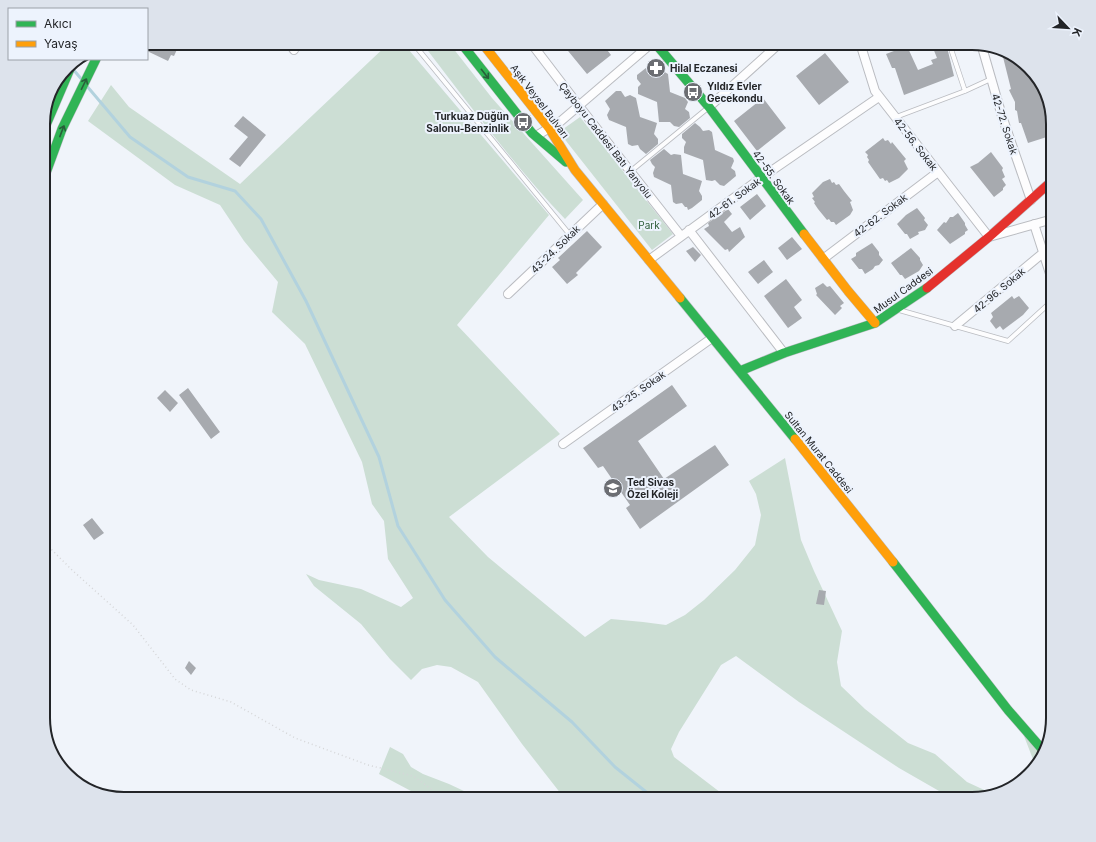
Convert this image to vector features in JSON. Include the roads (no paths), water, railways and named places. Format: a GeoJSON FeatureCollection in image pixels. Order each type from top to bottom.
{"type":"FeatureCollection","features":[{"type":"Feature","properties":{"kind":"street","name":"Aşık Veysel Bulvarı"},"geometry":{"type":"LineString","coordinates":[[466,50],[527,127],[575,170]]}},
{"type":"Feature","properties":{"kind":"street","name":"Aşık Veysel Bulvarı"},"geometry":{"type":"LineString","coordinates":[[488,50],[549,128],[575,170]]}},
{"type":"Feature","properties":{"kind":"street","name":"Çayboyu Caddesi Batı Yanyolu"},"geometry":{"type":"LineString","coordinates":[[536,50],[681,236]]}},
{"type":"Feature","properties":{"kind":"street"},"geometry":{"type":"LineString","coordinates":[[536,136],[561,121],[645,50]]}},
{"type":"Feature","properties":{"kind":"street","name":"42-55. Sokak"},"geometry":{"type":"LineString","coordinates":[[659,50],[709,107],[823,259],[875,323]]}},
{"type":"Feature","properties":{"kind":"street"},"geometry":{"type":"LineString","coordinates":[[709,107],[772,50]]}},
{"type":"Feature","properties":{"kind":"street","name":"42-56. Sokak"},"geometry":{"type":"LineString","coordinates":[[862,50],[875,91],[989,237]]}},
{"type":"Feature","properties":{"kind":"street","name":"42-72. Sokak"},"geometry":{"type":"LineString","coordinates":[[984,52],[1002,116],[1031,200]]}},
{"type":"Feature","properties":{"kind":"street"},"geometry":{"type":"LineString","coordinates":[[50,162],[62,129],[96,60]]}},
{"type":"Feature","properties":{"kind":"street"},"geometry":{"type":"LineString","coordinates":[[51,114],[67,77]]}},
{"type":"Feature","properties":{"kind":"street","name":"42-61. Sokak"},"geometry":{"type":"LineString","coordinates":[[649,260],[761,178],[880,97]]}},
{"type":"Feature","properties":{"kind":"street","name":"Sultan Murat Caddesi"},"geometry":{"type":"LineString","coordinates":[[575,170],[740,371],[886,553],[1008,710],[1040,747]]}},
{"type":"Feature","properties":{"kind":"street","name":"42-62. Sokak"},"geometry":{"type":"LineString","coordinates":[[823,259],[938,172]]}},
{"type":"Feature","properties":{"kind":"street","name":"Musul Caddesi"},"geometry":{"type":"LineString","coordinates":[[740,371],[784,353],[875,323],[918,295],[989,237],[1046,186]]}},
{"type":"Feature","properties":{"kind":"street","name":"43-24. Sokak"},"geometry":{"type":"LineString","coordinates":[[508,294],[602,204]]}},
{"type":"Feature","properties":{"kind":"street"},"geometry":{"type":"LineString","coordinates":[[989,237],[1046,221]]}},
{"type":"Feature","properties":{"kind":"street"},"geometry":{"type":"LineString","coordinates":[[1034,224],[1046,260]]}},
{"type":"Feature","properties":{"kind":"street"},"geometry":{"type":"LineString","coordinates":[[689,230],[784,353]]}},
{"type":"Feature","properties":{"kind":"street","name":"42-96. Sokak"},"geometry":{"type":"LineString","coordinates":[[955,326],[1044,253]]}},
{"type":"Feature","properties":{"kind":"street","name":"43-25. Sokak"},"geometry":{"type":"LineString","coordinates":[[563,444],[712,338]]}},
{"type":"Feature","properties":{"kind":"lane"},"geometry":{"type":"LineString","coordinates":[[419,50],[570,235]]}},
{"type":"Feature","properties":{"kind":"lane"},"geometry":{"type":"LineString","coordinates":[[951,50],[965,91]]}},
{"type":"Feature","properties":{"kind":"lane"},"geometry":{"type":"LineString","coordinates":[[895,117],[965,91],[992,79]]}},
{"type":"Feature","properties":{"kind":"lane"},"geometry":{"type":"LineString","coordinates":[[630,171],[709,107]]}},
{"type":"Feature","properties":{"kind":"lane"},"geometry":{"type":"LineString","coordinates":[[897,309],[1008,341],[1046,306]]}},
{"type":"Feature","properties":{"kind":"waterway"},"geometry":{"type":"LineString","coordinates":[[73,70],[83,81]]}},
{"type":"Feature","properties":{"kind":"waterway"},"geometry":{"type":"LineString","coordinates":[[86,85],[130,137],[188,177],[235,191],[261,219],[306,301],[379,457],[398,526],[445,600],[495,657],[572,722],[615,767],[646,792]]}},
{"type":"Feature","properties":{"kind":"place","name":"Hilal Eczanesi"},"geometry":{"type":"Point","coordinates":[656,68]}},
{"type":"Feature","properties":{"kind":"place","name":"Yıldız Evler Gecekondu"},"geometry":{"type":"Point","coordinates":[693,92]}},
{"type":"Feature","properties":{"kind":"place","name":"Turkuaz Düğün Salonu-Benzinlik"},"geometry":{"type":"Point","coordinates":[523,122]}},
{"type":"Feature","properties":{"kind":"place","name":"Ted Sivas Özel Koleji"},"geometry":{"type":"Point","coordinates":[613,488]}},
{"type":"Feature","properties":{"kind":"park label","name":"Park"},"geometry":{"type":"Point","coordinates":[649,225]}}]}
